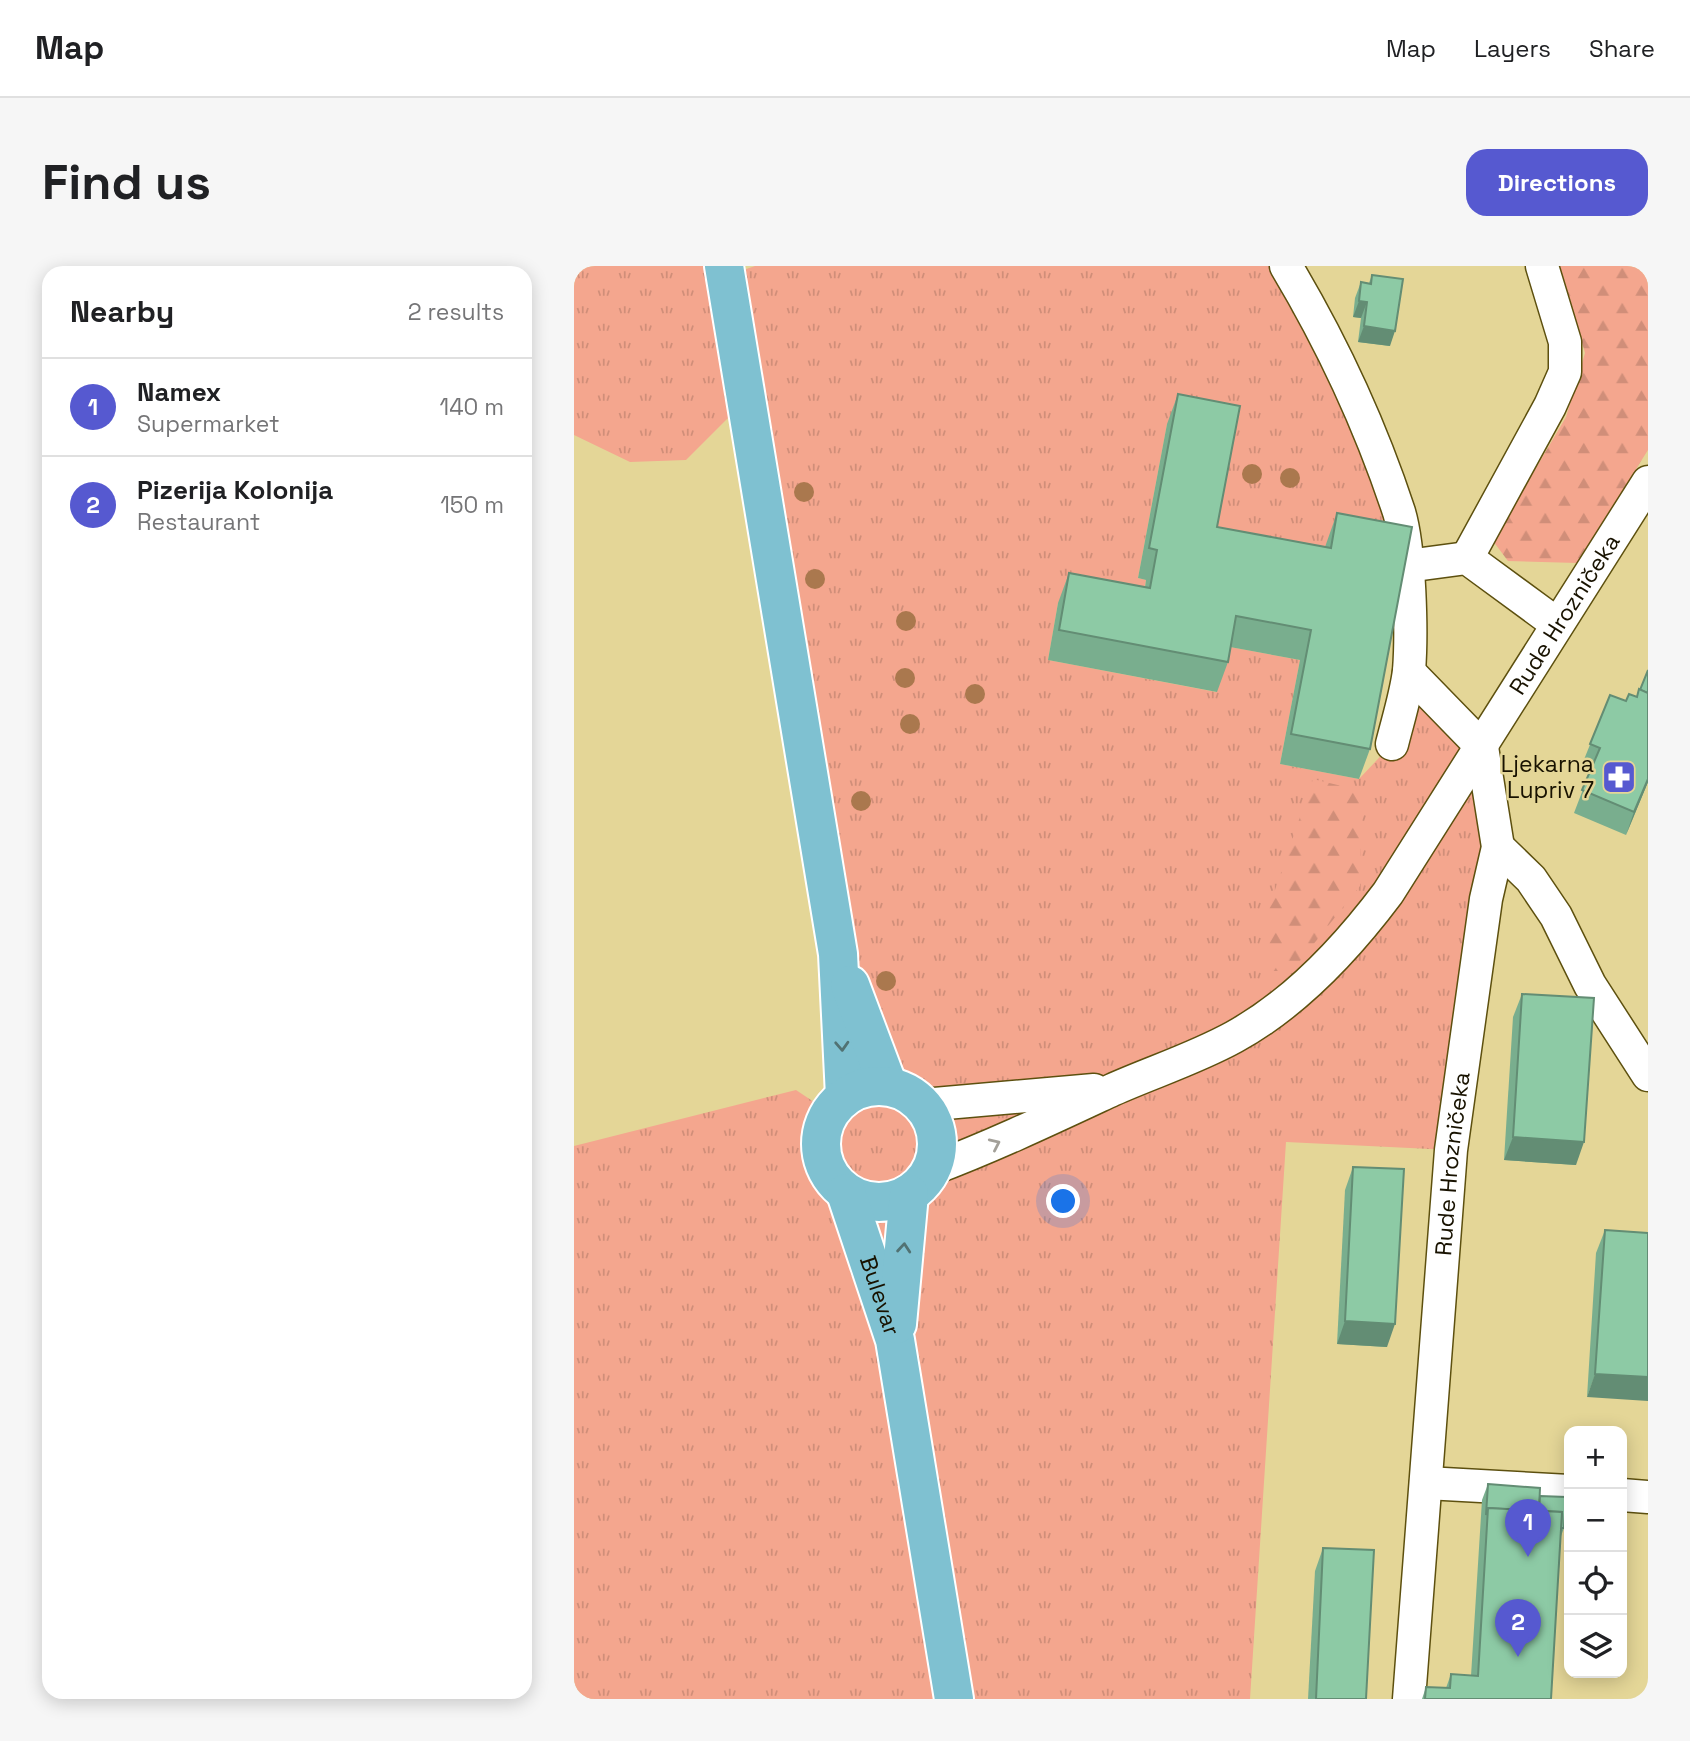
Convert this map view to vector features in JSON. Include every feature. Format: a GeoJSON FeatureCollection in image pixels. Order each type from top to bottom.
{"type":"FeatureCollection","features":[{"type":"Feature","properties":{"kind":"main road"},"geometry":{"type":"LineString","coordinates":[[724,266],[838,954],[845,1096]]}},
{"type":"Feature","properties":{"kind":"main road"},"geometry":{"type":"LineString","coordinates":[[838,954],[888,1086]]}},
{"type":"Feature","properties":{"kind":"main road"},"geometry":{"type":"LineString","coordinates":[[888,1086],[911,1094],[923,1105],[934,1125],[937,1147],[920,1182],[888,1202],[866,1201],[846,1193],[830,1177],[821,1156],[824,1126],[829,1112],[845,1096],[865,1087],[888,1086]]}},
{"type":"Feature","properties":{"kind":"main road","name":"Bulevar"},"geometry":{"type":"LineString","coordinates":[[895,1340],[920,1182]]}},
{"type":"Feature","properties":{"kind":"main road","name":"Bulevar"},"geometry":{"type":"LineString","coordinates":[[846,1193],[895,1340]]}},
{"type":"Feature","properties":{"kind":"main road"},"geometry":{"type":"LineString","coordinates":[[895,1340],[954,1699]]}},
{"type":"Feature","properties":{"kind":"street"},"geometry":{"type":"LineString","coordinates":[[1286,266],[1330,346],[1361,414],[1399,514],[1408,566],[1409,672],[1392,744]]}},
{"type":"Feature","properties":{"kind":"street"},"geometry":{"type":"LineString","coordinates":[[1467,558],[1550,406],[1565,372],[1565,342],[1542,266]]}},
{"type":"Feature","properties":{"kind":"street","name":"Rude Hrozničeka"},"geometry":{"type":"LineString","coordinates":[[920,1182],[1116,1088],[1178,1065],[1236,1036],[1327,966],[1355,937],[1388,893],[1648,482]]}},
{"type":"Feature","properties":{"kind":"street"},"geometry":{"type":"LineString","coordinates":[[1408,566],[1467,558],[1557,624]]}},
{"type":"Feature","properties":{"kind":"street"},"geometry":{"type":"LineString","coordinates":[[1409,672],[1482,747]]}},
{"type":"Feature","properties":{"kind":"street","name":"Rude Hrozničeka"},"geometry":{"type":"LineString","coordinates":[[1409,1699],[1451,1150],[1486,899],[1499,847],[1482,747]]}},
{"type":"Feature","properties":{"kind":"street"},"geometry":{"type":"LineString","coordinates":[[1499,847],[1531,879],[1556,916],[1590,985],[1648,1075]]}},
{"type":"Feature","properties":{"kind":"street","name":"Rude Hrozničeka"},"geometry":{"type":"LineString","coordinates":[[923,1105],[1116,1088]]}},
{"type":"Feature","properties":{"kind":"street"},"geometry":{"type":"LineString","coordinates":[[1426,1483],[1564,1491]]}},
{"type":"Feature","properties":{"kind":"street"},"geometry":{"type":"LineString","coordinates":[[1627,1495],[1648,1497]]}},
{"type":"Feature","properties":{"kind":"green space"},"geometry":{"type":"Polygon","coordinates":[[[574,266],[724,266],[726,276],[755,266],[1286,266],[1399,514],[1320,578],[1206,557],[1167,424],[1138,578],[1146,580],[1139,618],[1058,603],[1048,660],[1216,692],[1225,646],[1300,660],[1280,764],[1359,779],[1392,744],[1409,672],[1482,747],[1498,847],[1451,1150],[1286,1142],[1250,1699],[574,1699],[574,1146],[796,1090],[829,1112],[845,1096],[745,401],[686,460],[630,462],[574,435],[574,266]]]}},
{"type":"Feature","properties":{"kind":"green space"},"geometry":{"type":"Polygon","coordinates":[[[1560,266],[1648,266],[1648,450],[1577,563],[1508,561],[1493,541],[1566,417],[1585,353],[1560,266]]]}},
{"type":"Feature","properties":{"kind":"green space"},"geometry":{"type":"Polygon","coordinates":[[[1313,779],[1362,791],[1360,886],[1292,971],[1265,971],[1264,922],[1313,779]]]}},
{"type":"Feature","properties":{"kind":"building"},"geometry":{"type":"Polygon","coordinates":[[[1372,275],[1403,279],[1395,331],[1364,326],[1367,302],[1359,301],[1361,282],[1371,284],[1372,275]]]}},
{"type":"Feature","properties":{"kind":"building"},"geometry":{"type":"Polygon","coordinates":[[[1178,394],[1240,406],[1217,527],[1331,548],[1337,513],[1412,527],[1370,749],[1291,734],[1311,630],[1236,616],[1228,662],[1059,630],[1069,573],[1150,588],[1157,550],[1149,548],[1178,394]]]}},
{"type":"Feature","properties":{"kind":"building"},"geometry":{"type":"Polygon","coordinates":[[[1648,670],[1648,693],[1640,690],[1648,670]]]}},
{"type":"Feature","properties":{"kind":"building","name":"Ljekarna Lupriv 7"},"geometry":{"type":"Polygon","coordinates":[[[1639,689],[1648,693],[1648,779],[1634,812],[1582,790],[1600,748],[1590,744],[1610,695],[1626,701],[1629,694],[1637,697],[1639,689]]]}},
{"type":"Feature","properties":{"kind":"building"},"geometry":{"type":"Polygon","coordinates":[[[1522,994],[1594,998],[1584,1142],[1513,1137],[1522,994]]]}},
{"type":"Feature","properties":{"kind":"building"},"geometry":{"type":"Polygon","coordinates":[[[1353,1167],[1404,1169],[1395,1324],[1345,1321],[1353,1167]]]}},
{"type":"Feature","properties":{"kind":"building"},"geometry":{"type":"Polygon","coordinates":[[[1605,1230],[1648,1233],[1648,1377],[1595,1374],[1605,1230]]]}},
{"type":"Feature","properties":{"kind":"building"},"geometry":{"type":"Polygon","coordinates":[[[1488,1484],[1540,1488],[1539,1511],[1488,1508],[1486,1515],[1488,1484]]]}},
{"type":"Feature","properties":{"kind":"building"},"geometry":{"type":"Polygon","coordinates":[[[1540,1496],[1564,1497],[1564,1528],[1561,1528],[1562,1512],[1539,1511],[1540,1496]]]}},
{"type":"Feature","properties":{"kind":"building"},"geometry":{"type":"Polygon","coordinates":[[[1488,1508],[1562,1512],[1551,1699],[1425,1699],[1426,1687],[1450,1688],[1451,1674],[1478,1676],[1488,1508]]]}},
{"type":"Feature","properties":{"kind":"building"},"geometry":{"type":"Polygon","coordinates":[[[1323,1548],[1374,1550],[1366,1699],[1316,1699],[1323,1548]]]}},
{"type":"Feature","properties":{"kind":"place","name":"Ljekarna Lupriv 7"},"geometry":{"type":"Point","coordinates":[1619,777]}},
{"type":"Feature","properties":{"kind":"place","name":"Namex"},"geometry":{"type":"Point","coordinates":[1528,1557]}},
{"type":"Feature","properties":{"kind":"place","name":"Pizerija Kolonija"},"geometry":{"type":"Point","coordinates":[1518,1657]}}]}
